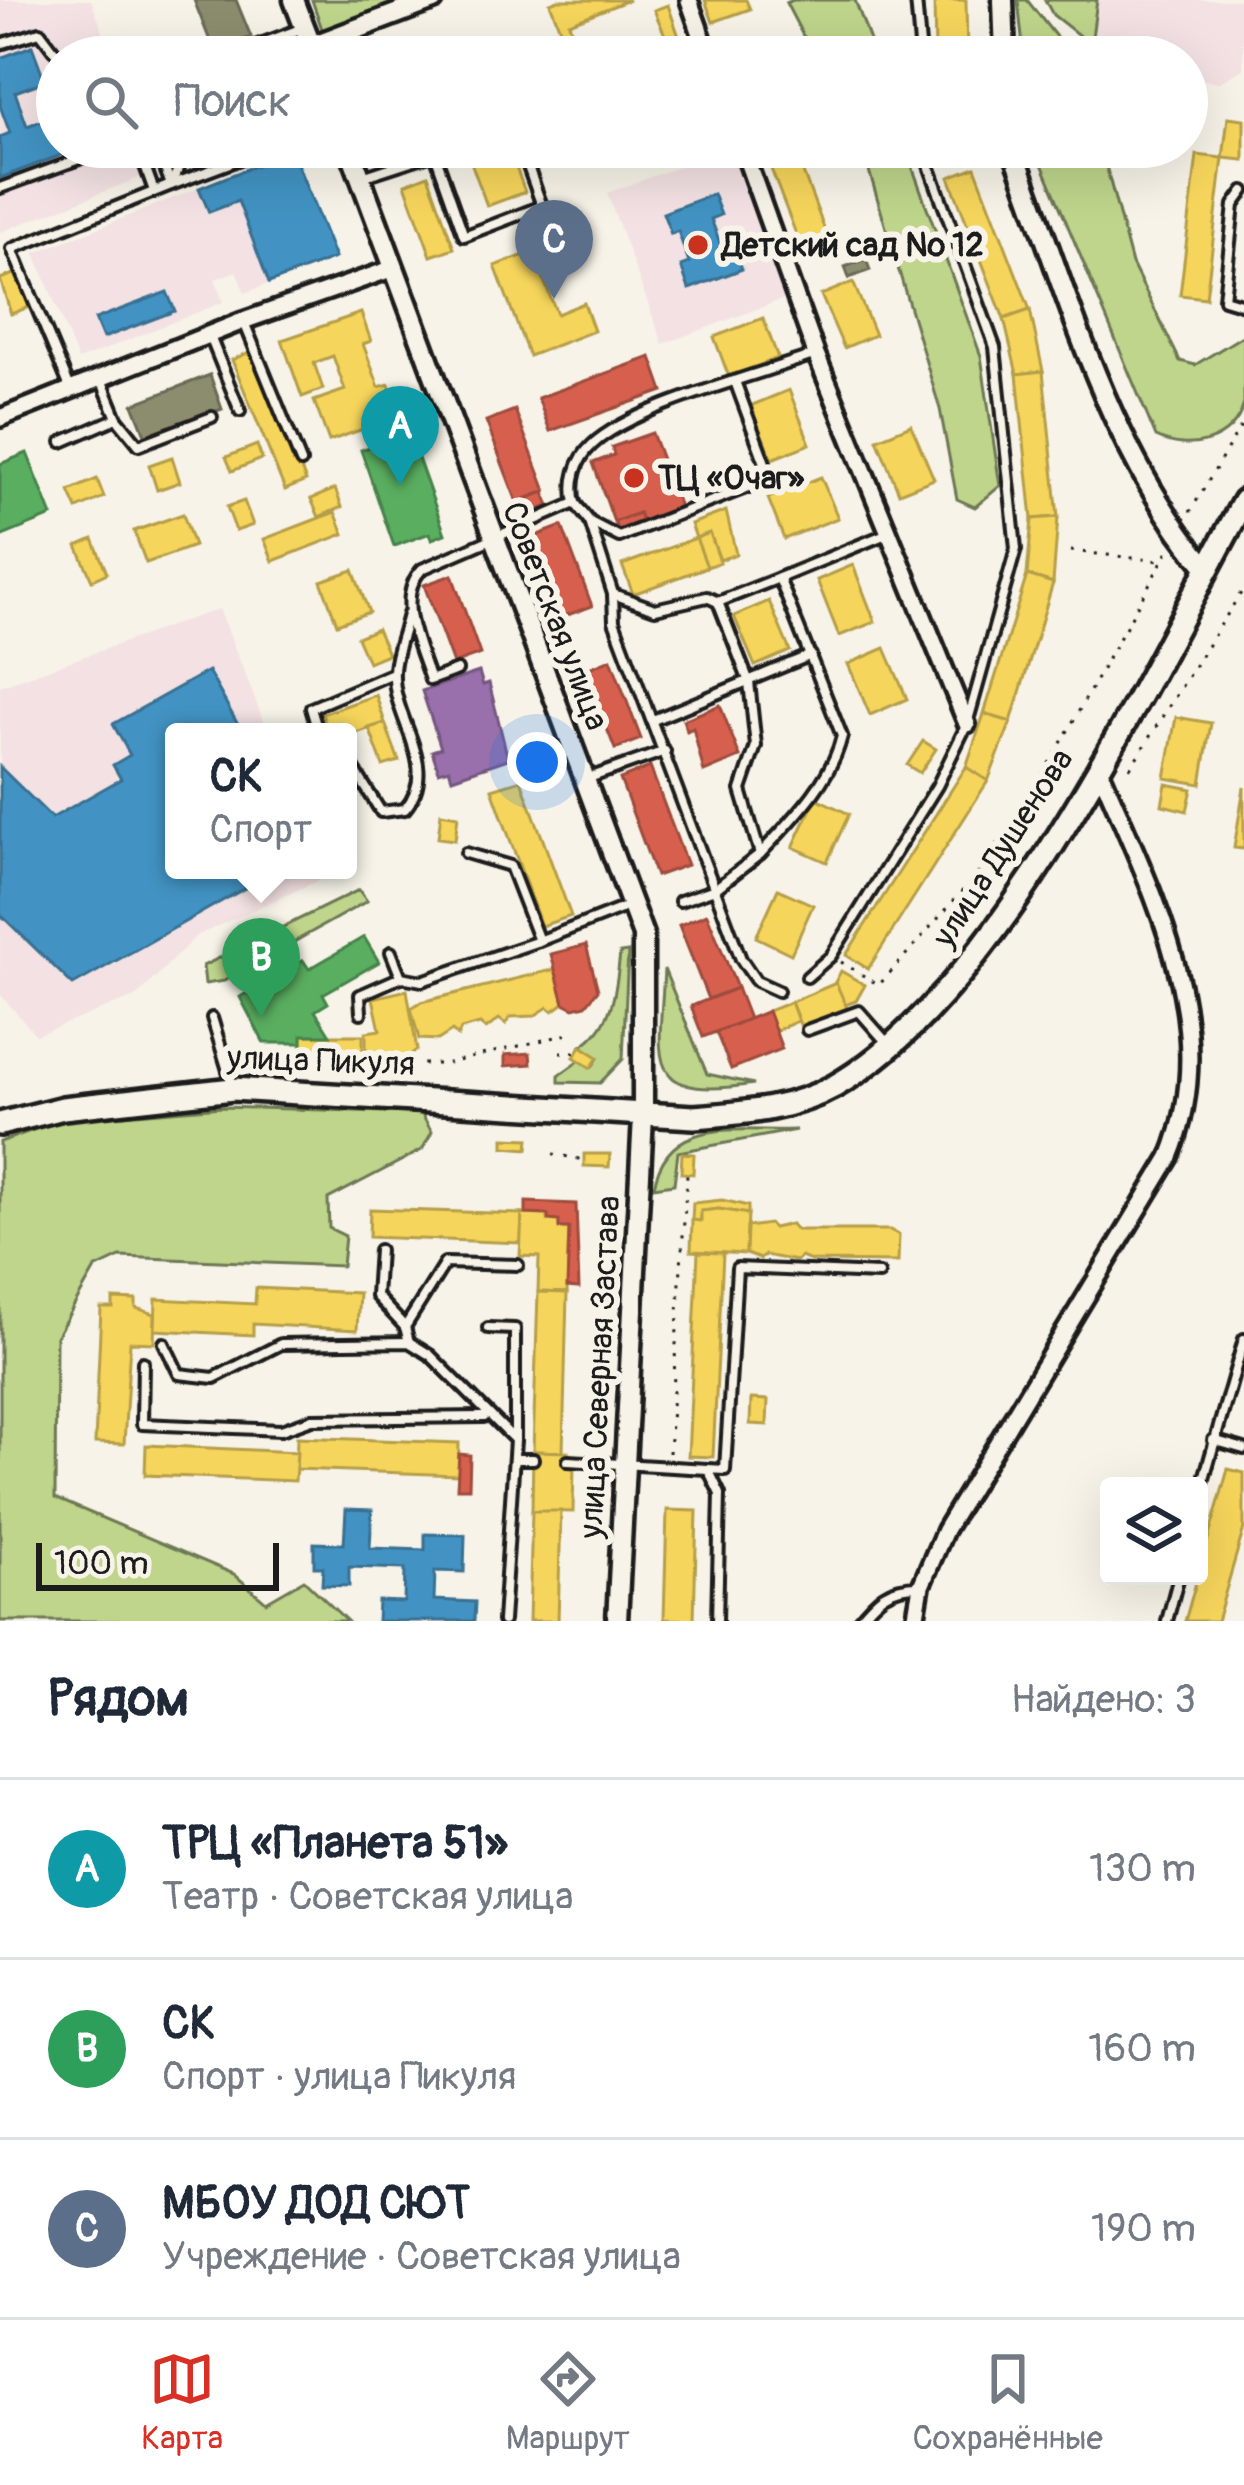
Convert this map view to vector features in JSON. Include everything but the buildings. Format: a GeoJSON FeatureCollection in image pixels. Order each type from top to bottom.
{"type":"FeatureCollection","features":[{"type":"Feature","properties":{"kind":"main road","name":"улица Душенова"},"geometry":{"type":"LineString","coordinates":[[643,1116],[717,1115],[803,1101],[834,1086],[890,1046],[995,929],[1098,765],[1244,501]]}},
{"type":"Feature","properties":{"kind":"main road","name":"улица Пикуля"},"geometry":{"type":"LineString","coordinates":[[0,1124],[63,1108],[233,1088],[464,1100],[643,1116]]}},
{"type":"Feature","properties":{"kind":"street"},"geometry":{"type":"LineString","coordinates":[[294,0],[308,36]]}},
{"type":"Feature","properties":{"kind":"street"},"geometry":{"type":"LineString","coordinates":[[331,36],[433,0]]}},
{"type":"Feature","properties":{"kind":"street"},"geometry":{"type":"LineString","coordinates":[[689,0],[702,36]]}},
{"type":"Feature","properties":{"kind":"street"},"geometry":{"type":"LineString","coordinates":[[1003,0],[1004,36]]}},
{"type":"Feature","properties":{"kind":"street","name":"Советская улица"},"geometry":{"type":"LineString","coordinates":[[357,168],[643,935],[643,1116]]}},
{"type":"Feature","properties":{"kind":"street"},"geometry":{"type":"LineString","coordinates":[[750,168],[886,534],[967,724]]}},
{"type":"Feature","properties":{"kind":"street"},"geometry":{"type":"LineString","coordinates":[[1020,168],[1115,414],[1177,534],[1207,568]]}},
{"type":"Feature","properties":{"kind":"street"},"geometry":{"type":"LineString","coordinates":[[0,418],[243,321],[394,268]]}},
{"type":"Feature","properties":{"kind":"street"},"geometry":{"type":"LineString","coordinates":[[915,1621],[921,1586],[945,1530],[1170,1157],[1185,1122],[1189,1016],[1168,934],[1098,765]]}},
{"type":"Feature","properties":{"kind":"street","name":"улица Северная Застава"},"geometry":{"type":"LineString","coordinates":[[617,1621],[643,1116]]}},
{"type":"Feature","properties":{"kind":"lane"},"geometry":{"type":"LineString","coordinates":[[916,0],[919,36]]}},
{"type":"Feature","properties":{"kind":"lane"},"geometry":{"type":"LineString","coordinates":[[0,44],[40,32],[43,36]]}},
{"type":"Feature","properties":{"kind":"lane"},"geometry":{"type":"LineString","coordinates":[[0,188],[49,168]]}},
{"type":"Feature","properties":{"kind":"lane"},"geometry":{"type":"LineString","coordinates":[[146,168],[154,191]]}},
{"type":"Feature","properties":{"kind":"lane"},"geometry":{"type":"LineString","coordinates":[[165,168],[171,185]]}},
{"type":"Feature","properties":{"kind":"lane"},"geometry":{"type":"LineString","coordinates":[[171,185],[179,168]]}},
{"type":"Feature","properties":{"kind":"lane"},"geometry":{"type":"LineString","coordinates":[[71,390],[12,249],[216,168]]}},
{"type":"Feature","properties":{"kind":"lane"},"geometry":{"type":"LineString","coordinates":[[361,178],[392,168]]}},
{"type":"Feature","properties":{"kind":"lane"},"geometry":{"type":"LineString","coordinates":[[440,168],[464,236],[542,206],[528,168]]}},
{"type":"Feature","properties":{"kind":"lane"},"geometry":{"type":"LineString","coordinates":[[807,977],[830,956],[937,786],[967,724],[1016,548],[995,347],[930,168]]}},
{"type":"Feature","properties":{"kind":"lane"},"geometry":{"type":"LineString","coordinates":[[1244,191],[1234,205],[1224,299],[1244,305]]}},
{"type":"Feature","properties":{"kind":"lane"},"geometry":{"type":"LineString","coordinates":[[243,321],[301,462]]}},
{"type":"Feature","properties":{"kind":"lane"},"geometry":{"type":"LineString","coordinates":[[209,334],[240,411]]}},
{"type":"Feature","properties":{"kind":"lane"},"geometry":{"type":"LineString","coordinates":[[778,991],[756,980],[741,959],[614,621],[613,594],[590,522],[574,503],[574,474],[591,446],[624,424],[816,354]]}},
{"type":"Feature","properties":{"kind":"lane"},"geometry":{"type":"LineString","coordinates":[[101,378],[117,418],[140,446],[212,417]]}},
{"type":"Feature","properties":{"kind":"lane"},"geometry":{"type":"LineString","coordinates":[[590,522],[619,537],[764,481],[769,474],[736,384]]}},
{"type":"Feature","properties":{"kind":"lane"},"geometry":{"type":"LineString","coordinates":[[62,442],[117,418]]}},
{"type":"Feature","properties":{"kind":"lane"},"geometry":{"type":"LineString","coordinates":[[357,773],[381,812],[405,809],[415,797],[420,769],[393,674],[413,578],[422,569],[574,503]]}},
{"type":"Feature","properties":{"kind":"lane"},"geometry":{"type":"LineString","coordinates":[[718,602],[886,534]]}},
{"type":"Feature","properties":{"kind":"lane"},"geometry":{"type":"LineString","coordinates":[[680,901],[715,889],[760,854],[837,757],[842,736],[779,578]]}},
{"type":"Feature","properties":{"kind":"lane"},"geometry":{"type":"LineString","coordinates":[[613,594],[656,609],[707,597],[718,602],[748,682],[756,746],[741,790],[760,854]]}},
{"type":"Feature","properties":{"kind":"lane"},"geometry":{"type":"LineString","coordinates":[[409,612],[430,680],[457,670]]}},
{"type":"Feature","properties":{"kind":"lane"},"geometry":{"type":"LineString","coordinates":[[653,720],[811,655]]}},
{"type":"Feature","properties":{"kind":"lane"},"geometry":{"type":"LineString","coordinates":[[315,723],[311,708],[393,674]]}},
{"type":"Feature","properties":{"kind":"lane"},"geometry":{"type":"LineString","coordinates":[[585,779],[665,751]]}},
{"type":"Feature","properties":{"kind":"lane"},"geometry":{"type":"LineString","coordinates":[[466,853],[510,866],[539,941]]}},
{"type":"Feature","properties":{"kind":"lane"},"geometry":{"type":"LineString","coordinates":[[361,1013],[360,995],[401,976],[422,980],[632,905]]}},
{"type":"Feature","properties":{"kind":"lane"},"geometry":{"type":"LineString","coordinates":[[391,952],[401,976]]}},
{"type":"Feature","properties":{"kind":"lane"},"geometry":{"type":"LineString","coordinates":[[807,1030],[859,1011],[890,1046]]}},
{"type":"Feature","properties":{"kind":"lane"},"geometry":{"type":"LineString","coordinates":[[212,1018],[233,1088]]}},
{"type":"Feature","properties":{"kind":"lane"},"geometry":{"type":"LineString","coordinates":[[379,1250],[376,1296],[405,1327],[410,1342]]}},
{"type":"Feature","properties":{"kind":"lane"},"geometry":{"type":"LineString","coordinates":[[405,1327],[445,1263],[518,1265]]}},
{"type":"Feature","properties":{"kind":"lane"},"geometry":{"type":"LineString","coordinates":[[568,1461],[725,1470],[737,1268],[879,1274]]}},
{"type":"Feature","properties":{"kind":"lane"},"geometry":{"type":"LineString","coordinates":[[488,1328],[515,1329],[515,1459],[503,1621]]}},
{"type":"Feature","properties":{"kind":"lane"},"geometry":{"type":"LineString","coordinates":[[1204,1477],[1244,1339]]}},
{"type":"Feature","properties":{"kind":"lane"},"geometry":{"type":"LineString","coordinates":[[164,1343],[179,1374],[214,1378],[281,1344],[410,1342],[430,1355],[486,1417],[515,1440]]}},
{"type":"Feature","properties":{"kind":"lane"},"geometry":{"type":"LineString","coordinates":[[143,1362],[142,1424],[280,1430],[312,1419],[486,1417]]}},
{"type":"Feature","properties":{"kind":"lane"},"geometry":{"type":"LineString","coordinates":[[1213,1440],[1244,1450]]}},
{"type":"Feature","properties":{"kind":"lane"},"geometry":{"type":"LineString","coordinates":[[515,1459],[533,1460]]}},
{"type":"Feature","properties":{"kind":"lane"},"geometry":{"type":"LineString","coordinates":[[708,1469],[720,1494],[716,1621]]}},
{"type":"Feature","properties":{"kind":"lane"},"geometry":{"type":"LineString","coordinates":[[1167,1621],[1177,1585]]}},
{"type":"Feature","properties":{"kind":"lane"},"geometry":{"type":"LineString","coordinates":[[858,1621],[880,1594],[899,1586],[921,1586]]}},
{"type":"Feature","properties":{"kind":"path"},"geometry":{"type":"LineString","coordinates":[[830,956],[879,985],[982,869],[1054,754],[1244,421]]}},
{"type":"Feature","properties":{"kind":"path"},"geometry":{"type":"LineString","coordinates":[[1072,551],[1163,561]]}},
{"type":"Feature","properties":{"kind":"path"},"geometry":{"type":"LineString","coordinates":[[1130,768],[1244,588]]}},
{"type":"Feature","properties":{"kind":"path"},"geometry":{"type":"LineString","coordinates":[[267,1064],[445,1064],[572,1033]]}},
{"type":"Feature","properties":{"kind":"path"},"geometry":{"type":"LineString","coordinates":[[560,1052],[578,1052]]}},
{"type":"Feature","properties":{"kind":"path"},"geometry":{"type":"LineString","coordinates":[[553,1154],[584,1160]]}},
{"type":"Feature","properties":{"kind":"path"},"geometry":{"type":"LineString","coordinates":[[668,1467],[688,1174]]}},
{"type":"Feature","properties":{"kind":"shaded area"},"geometry":{"type":"Polygon","coordinates":[[[0,0],[91,0],[104,36],[36,36],[36,168],[152,168],[154,172],[0,232],[0,0]]]}},
{"type":"Feature","properties":{"kind":"shaded area"},"geometry":{"type":"Polygon","coordinates":[[[1097,0],[1244,0],[1243,69],[1220,82],[1208,81],[1208,36],[1092,36],[1097,0]]]}},
{"type":"Feature","properties":{"kind":"shaded area"},"geometry":{"type":"Polygon","coordinates":[[[249,168],[299,168],[335,258],[245,293],[236,271],[215,279],[223,302],[78,360],[35,253],[249,168]]]}},
{"type":"Feature","properties":{"kind":"shaded area","name":"Детский сад № 12"},"geometry":{"type":"Polygon","coordinates":[[[675,168],[741,168],[789,297],[663,344],[607,193],[675,168]]]}},
{"type":"Feature","properties":{"kind":"shaded area"},"geometry":{"type":"Polygon","coordinates":[[[219,609],[264,723],[165,723],[165,879],[322,879],[196,936],[137,996],[36,1035],[0,994],[0,686],[219,609]]]}},
{"type":"Feature","properties":{"kind":"green space"},"geometry":{"type":"Polygon","coordinates":[[[312,0],[414,0],[323,32],[312,0]]]}},
{"type":"Feature","properties":{"kind":"green space"},"geometry":{"type":"Polygon","coordinates":[[[855,0],[868,36],[803,36],[786,3],[855,0]]]}},
{"type":"Feature","properties":{"kind":"green space"},"geometry":{"type":"Polygon","coordinates":[[[1018,0],[1027,0],[1055,36],[1022,36],[1018,0]]]}},
{"type":"Feature","properties":{"kind":"green space"},"geometry":{"type":"Polygon","coordinates":[[[1045,0],[1097,0],[1092,36],[1080,36],[1053,15],[1045,0]]]}},
{"type":"Feature","properties":{"kind":"green space"},"geometry":{"type":"Polygon","coordinates":[[[868,168],[913,168],[981,356],[1000,486],[975,507],[957,499],[940,409],[868,168]]]}},
{"type":"Feature","properties":{"kind":"green space"},"geometry":{"type":"Polygon","coordinates":[[[1044,168],[1107,168],[1132,264],[1180,361],[1195,365],[1244,335],[1244,404],[1230,428],[1195,444],[1156,437],[1044,168]]]}},
{"type":"Feature","properties":{"kind":"green space"},"geometry":{"type":"Polygon","coordinates":[[[359,890],[367,901],[224,981],[205,984],[203,966],[359,890]]]}},
{"type":"Feature","properties":{"kind":"green space"},"geometry":{"type":"Polygon","coordinates":[[[628,952],[623,1059],[600,1083],[559,1082],[559,1075],[580,1060],[592,1067],[598,1058],[581,1046],[607,1017],[620,953],[628,952]]]}},
{"type":"Feature","properties":{"kind":"green space"},"geometry":{"type":"Polygon","coordinates":[[[664,969],[707,1074],[754,1084],[717,1088],[674,1079],[661,1050],[664,969]]]}},
{"type":"Feature","properties":{"kind":"green space"},"geometry":{"type":"Polygon","coordinates":[[[222,1107],[421,1113],[432,1132],[422,1150],[328,1199],[329,1228],[345,1236],[342,1266],[120,1257],[95,1269],[56,1337],[55,1498],[234,1574],[266,1602],[304,1580],[347,1621],[0,1621],[0,1142],[61,1120],[222,1107]]]}},
{"type":"Feature","properties":{"kind":"green space"},"geometry":{"type":"Polygon","coordinates":[[[729,1130],[796,1130],[678,1152],[674,1184],[654,1187],[661,1164],[689,1138],[729,1130]]]}},
{"type":"Feature","properties":{"kind":"place","name":"Детский сад № 12"},"geometry":{"type":"Point","coordinates":[698,245]}},
{"type":"Feature","properties":{"kind":"place","name":"МБОУ ДОД СЮТ"},"geometry":{"type":"Point","coordinates":[554,299]}},
{"type":"Feature","properties":{"kind":"place","name":"ТЦ «Очаг»"},"geometry":{"type":"Point","coordinates":[634,478]}},
{"type":"Feature","properties":{"kind":"place","name":"ТРЦ «Планета 51»"},"geometry":{"type":"Point","coordinates":[400,485]}},
{"type":"Feature","properties":{"kind":"place","name":"СК"},"geometry":{"type":"Point","coordinates":[261,1017]}}]}
